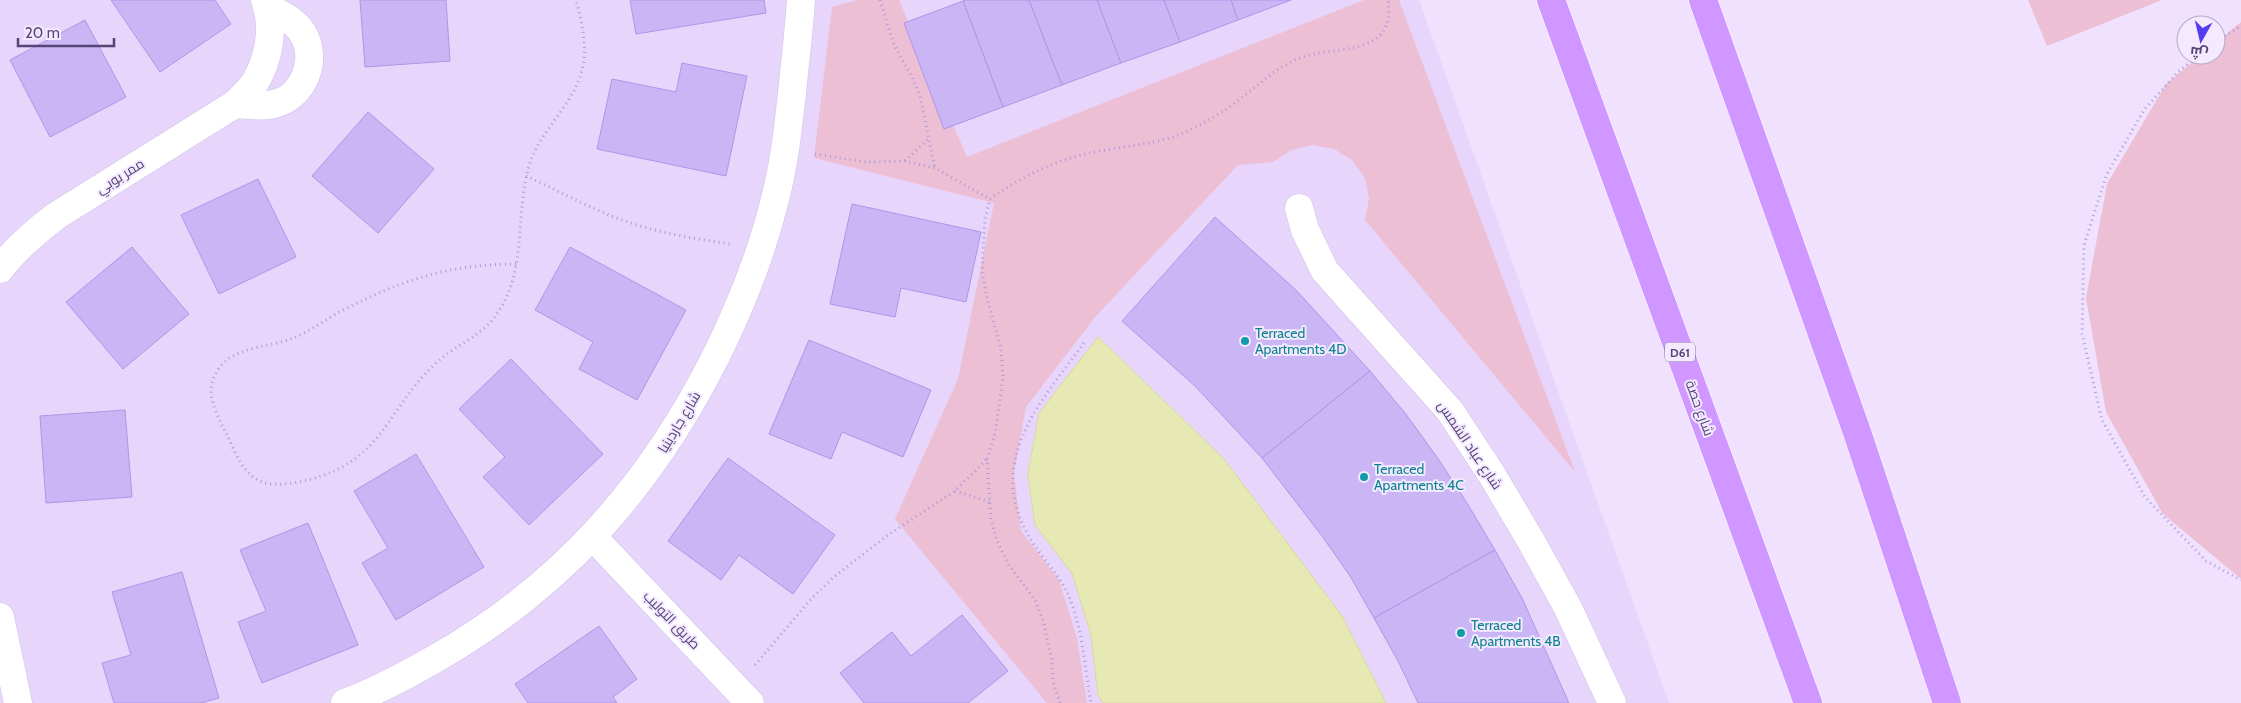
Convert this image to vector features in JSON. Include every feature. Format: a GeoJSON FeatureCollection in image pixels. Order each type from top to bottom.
{"type":"FeatureCollection","features":[{"type":"Feature","properties":{"kind":"main road","name":"شارع حصة"},"geometry":{"type":"LineString","coordinates":[[1552,0],[1808,703]]}},
{"type":"Feature","properties":{"kind":"main road"},"geometry":{"type":"LineString","coordinates":[[1703,0],[1857,432],[1947,703]]}},
{"type":"Feature","properties":{"kind":"street","name":"شارع جاردينيا"},"geometry":{"type":"LineString","coordinates":[[345,703],[404,676],[453,648],[503,616],[550,578],[593,537],[635,488],[672,435],[704,379],[734,318],[761,247],[776,199],[785,149],[801,0]]}},
{"type":"Feature","properties":{"kind":"street","name":"ممر بوبي"},"geometry":{"type":"LineString","coordinates":[[235,104],[261,106],[275,104],[289,97],[300,88],[306,74],[309,60],[308,45],[302,32],[292,21],[266,4]]}},
{"type":"Feature","properties":{"kind":"street","name":"ممر بوبي"},"geometry":{"type":"LineString","coordinates":[[3,258],[56,216],[235,104],[253,84],[265,60],[270,34],[266,4]]}},
{"type":"Feature","properties":{"kind":"street","name":"شارع عباد الشمس"},"geometry":{"type":"LineString","coordinates":[[1299,208],[1305,230],[1325,271],[1450,411],[1492,475],[1568,608],[1612,703]]}},
{"type":"Feature","properties":{"kind":"street","name":"طريق التوليب"},"geometry":{"type":"LineString","coordinates":[[593,537],[743,695]]}},
{"type":"Feature","properties":{"kind":"street"},"geometry":{"type":"LineString","coordinates":[[0,617],[18,703]]}},
{"type":"Feature","properties":{"kind":"path"},"geometry":{"type":"LineString","coordinates":[[516,264],[462,267],[409,280],[360,301],[293,338],[243,351],[229,360],[219,369],[212,382],[212,401],[241,463],[250,476],[265,483],[283,484],[324,475],[345,466],[364,453],[380,436],[405,396],[420,378],[438,361],[478,335],[490,323],[507,296],[516,264],[526,176],[543,134],[570,98],[580,78],[584,60],[584,38],[576,0]]}},
{"type":"Feature","properties":{"kind":"path"},"geometry":{"type":"LineString","coordinates":[[880,0],[894,45],[912,77],[920,96],[935,168]]}},
{"type":"Feature","properties":{"kind":"path"},"geometry":{"type":"LineString","coordinates":[[1060,703],[1053,682],[1052,661],[1043,620],[1035,600],[1009,565],[996,541],[990,502],[987,459],[995,434],[1003,377],[1001,348],[987,298],[982,271],[984,229],[990,199],[1014,181],[1064,160],[1178,135],[1225,110],[1267,76],[1297,59],[1317,52],[1358,48],[1368,45],[1383,30],[1388,20],[1388,0]]}},
{"type":"Feature","properties":{"kind":"path"},"geometry":{"type":"LineString","coordinates":[[2226,35],[2241,26]]}},
{"type":"Feature","properties":{"kind":"path"},"geometry":{"type":"LineString","coordinates":[[2186,65],[2144,110],[2107,174],[2084,246],[2082,334],[2102,420],[2145,497],[2206,561],[2241,580]]}},
{"type":"Feature","properties":{"kind":"path"},"geometry":{"type":"LineString","coordinates":[[905,161],[929,138]]}},
{"type":"Feature","properties":{"kind":"path"},"geometry":{"type":"LineString","coordinates":[[785,149],[865,162],[905,161],[935,168],[990,199]]}},
{"type":"Feature","properties":{"kind":"path"},"geometry":{"type":"LineString","coordinates":[[526,176],[590,206],[652,229],[698,240],[761,247]]}},
{"type":"Feature","properties":{"kind":"path"},"geometry":{"type":"LineString","coordinates":[[1084,343],[1031,416],[1015,455],[1013,477],[1015,498],[1025,530],[1034,546],[1058,575],[1075,614],[1091,703]]}},
{"type":"Feature","properties":{"kind":"path"},"geometry":{"type":"LineString","coordinates":[[743,695],[811,598],[835,576],[888,535],[955,491],[987,459]]}},
{"type":"Feature","properties":{"kind":"path"},"geometry":{"type":"LineString","coordinates":[[955,491],[990,502]]}},
{"type":"Feature","properties":{"kind":"shaded area"},"geometry":{"type":"Polygon","coordinates":[[[0,0],[1419,0],[1669,703],[0,703],[0,0]]]}},
{"type":"Feature","properties":{"kind":"shaded area"},"geometry":{"type":"Polygon","coordinates":[[[857,0],[899,0],[967,157],[1364,0],[1399,0],[1575,472],[1365,220],[1369,199],[1365,178],[1352,160],[1334,149],[1313,145],[1291,150],[1273,162],[1238,165],[1096,316],[1026,407],[1014,473],[1021,531],[1059,580],[1077,638],[1087,703],[1047,703],[895,519],[958,379],[994,203],[814,158],[832,7],[857,0]]]}},
{"type":"Feature","properties":{"kind":"shaded area"},"geometry":{"type":"Polygon","coordinates":[[[2028,0],[2162,0],[2047,46],[2028,0]]]}},
{"type":"Feature","properties":{"kind":"shaded area"},"geometry":{"type":"Polygon","coordinates":[[[2241,22],[2241,579],[2163,514],[2106,412],[2086,298],[2107,184],[2166,84],[2189,65],[2226,65],[2226,35],[2241,22]]]}},
{"type":"Feature","properties":{"kind":"shaded area"},"geometry":{"type":"Polygon","coordinates":[[[1098,337],[1224,459],[1342,616],[1386,703],[1103,703],[1098,695],[1091,635],[1072,573],[1035,525],[1028,474],[1039,413],[1098,337]]]}},
{"type":"Feature","properties":{"kind":"building"},"geometry":{"type":"Polygon","coordinates":[[[111,0],[215,0],[231,24],[160,72],[111,0]]]}},
{"type":"Feature","properties":{"kind":"building"},"geometry":{"type":"Polygon","coordinates":[[[360,0],[446,0],[450,61],[365,67],[360,0]]]}},
{"type":"Feature","properties":{"kind":"building"},"geometry":{"type":"Polygon","coordinates":[[[630,0],[764,0],[766,13],[636,34],[630,0]]]}},
{"type":"Feature","properties":{"kind":"building"},"geometry":{"type":"Polygon","coordinates":[[[1029,0],[1062,85],[1003,107],[963,1],[1029,0]]]}},
{"type":"Feature","properties":{"kind":"building"},"geometry":{"type":"Polygon","coordinates":[[[1029,0],[1097,0],[1121,63],[1062,85],[1029,0]]]}},
{"type":"Feature","properties":{"kind":"building"},"geometry":{"type":"Polygon","coordinates":[[[1097,0],[1164,0],[1180,42],[1121,63],[1097,0]]]}},
{"type":"Feature","properties":{"kind":"building"},"geometry":{"type":"Polygon","coordinates":[[[1164,0],[1231,0],[1238,20],[1180,42],[1164,0]]]}},
{"type":"Feature","properties":{"kind":"building"},"geometry":{"type":"Polygon","coordinates":[[[1231,0],[1291,0],[1238,20],[1231,0]]]}},
{"type":"Feature","properties":{"kind":"building"},"geometry":{"type":"Polygon","coordinates":[[[963,1],[1003,107],[944,129],[904,23],[963,1]]]}},
{"type":"Feature","properties":{"kind":"building"},"geometry":{"type":"Polygon","coordinates":[[[85,20],[126,97],[50,137],[10,60],[85,20]]]}},
{"type":"Feature","properties":{"kind":"building"},"geometry":{"type":"Polygon","coordinates":[[[682,63],[747,76],[726,176],[597,149],[612,79],[676,92],[682,63]]]}},
{"type":"Feature","properties":{"kind":"building"},"geometry":{"type":"Polygon","coordinates":[[[368,112],[434,169],[378,233],[312,176],[368,112]]]}},
{"type":"Feature","properties":{"kind":"building"},"geometry":{"type":"Polygon","coordinates":[[[258,179],[296,257],[219,294],[181,215],[258,179]]]}},
{"type":"Feature","properties":{"kind":"building"},"geometry":{"type":"Polygon","coordinates":[[[852,204],[981,232],[966,302],[901,288],[895,317],[830,304],[852,204]]]}},
{"type":"Feature","properties":{"kind":"building","name":"Terraced Apartments 4D"},"geometry":{"type":"Polygon","coordinates":[[[1215,217],[1296,290],[1370,371],[1262,458],[1195,386],[1122,321],[1215,217]]]}},
{"type":"Feature","properties":{"kind":"building"},"geometry":{"type":"Polygon","coordinates":[[[132,247],[189,314],[123,369],[66,302],[132,247]]]}},
{"type":"Feature","properties":{"kind":"building"},"geometry":{"type":"Polygon","coordinates":[[[570,247],[686,310],[637,400],[579,369],[593,342],[535,310],[570,247]]]}},
{"type":"Feature","properties":{"kind":"building"},"geometry":{"type":"Polygon","coordinates":[[[809,340],[931,390],[903,457],[842,432],[831,459],[769,434],[809,340]]]}},
{"type":"Feature","properties":{"kind":"building"},"geometry":{"type":"Polygon","coordinates":[[[511,359],[603,454],[529,525],[483,477],[505,457],[459,409],[511,359]]]}},
{"type":"Feature","properties":{"kind":"building","name":"Terraced Apartments 4C"},"geometry":{"type":"Polygon","coordinates":[[[1370,371],[1405,413],[1437,457],[1495,550],[1374,618],[1350,576],[1322,536],[1262,458],[1370,371]]]}},
{"type":"Feature","properties":{"kind":"building"},"geometry":{"type":"Polygon","coordinates":[[[125,410],[132,497],[46,503],[40,416],[125,410]]]}},
{"type":"Feature","properties":{"kind":"building"},"geometry":{"type":"Polygon","coordinates":[[[416,454],[484,567],[396,620],[362,563],[388,548],[354,491],[416,454]]]}},
{"type":"Feature","properties":{"kind":"building"},"geometry":{"type":"Polygon","coordinates":[[[728,458],[835,535],[793,594],[739,555],[721,580],[668,541],[728,458]]]}},
{"type":"Feature","properties":{"kind":"building"},"geometry":{"type":"Polygon","coordinates":[[[308,523],[358,645],[262,683],[238,622],[266,611],[240,550],[308,523]]]}},
{"type":"Feature","properties":{"kind":"building","name":"Terraced Apartments 4B"},"geometry":{"type":"Polygon","coordinates":[[[1495,550],[1522,598],[1569,703],[1418,703],[1398,661],[1374,618],[1495,550]]]}},
{"type":"Feature","properties":{"kind":"building"},"geometry":{"type":"Polygon","coordinates":[[[182,572],[219,698],[201,703],[114,703],[102,663],[131,655],[112,592],[182,572]]]}},
{"type":"Feature","properties":{"kind":"building"},"geometry":{"type":"Polygon","coordinates":[[[962,615],[1008,671],[968,703],[864,703],[840,673],[892,632],[911,656],[962,615]]]}},
{"type":"Feature","properties":{"kind":"building"},"geometry":{"type":"Polygon","coordinates":[[[599,626],[637,679],[613,697],[617,703],[528,703],[515,684],[599,626]]]}},
{"type":"Feature","properties":{"kind":"place","name":"Terraced Apartments 4D"},"geometry":{"type":"Point","coordinates":[1245,341]}},
{"type":"Feature","properties":{"kind":"place","name":"Terraced Apartments 4C"},"geometry":{"type":"Point","coordinates":[1364,477]}},
{"type":"Feature","properties":{"kind":"place","name":"Terraced Apartments 4B"},"geometry":{"type":"Point","coordinates":[1461,633]}}]}
